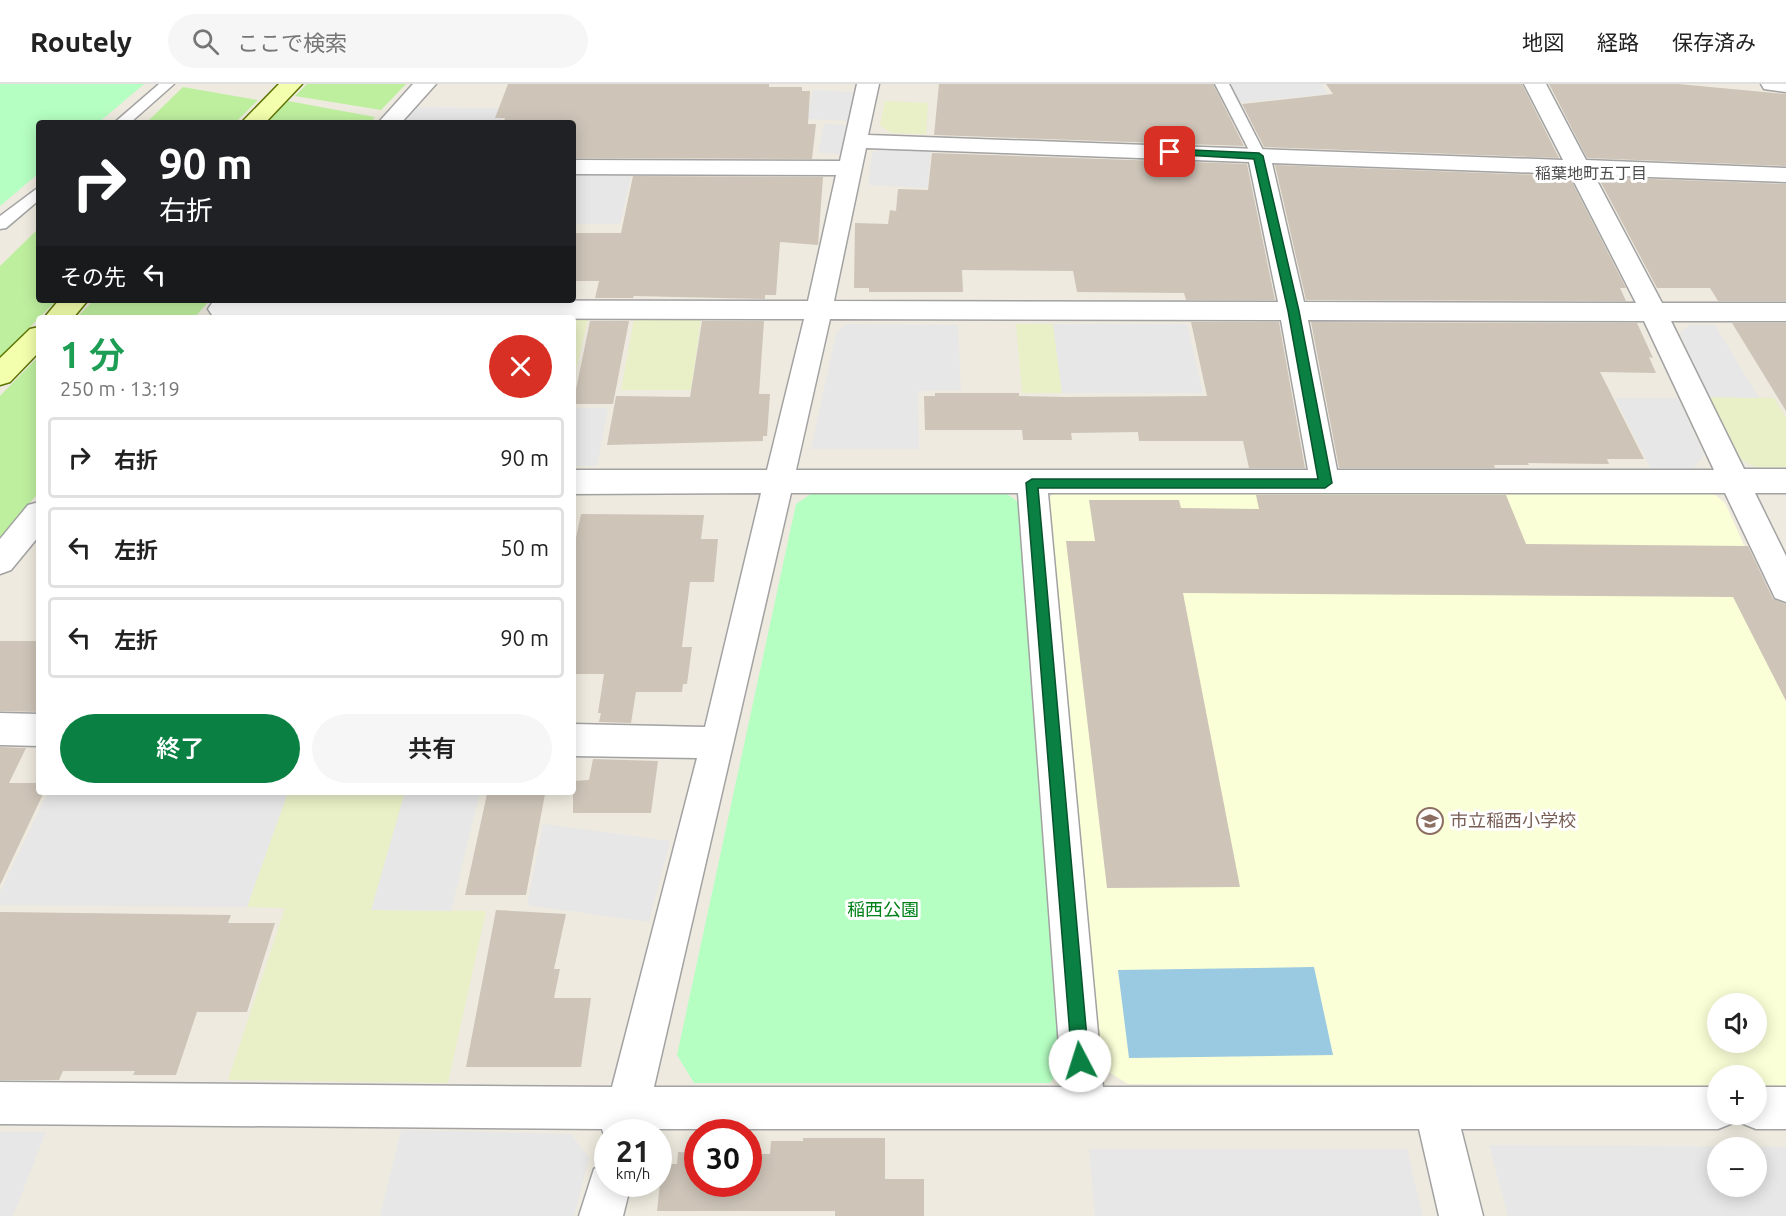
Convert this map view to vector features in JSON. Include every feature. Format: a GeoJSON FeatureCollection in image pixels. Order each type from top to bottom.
{"type":"FeatureCollection","features":[{"type":"Feature","properties":{"kind":"main road"},"geometry":{"type":"LineString","coordinates":[[255,120],[291,84]]}},
{"type":"Feature","properties":{"kind":"main road"},"geometry":{"type":"LineString","coordinates":[[60,315],[72,303]]}},
{"type":"Feature","properties":{"kind":"main road"},"geometry":{"type":"LineString","coordinates":[[0,375],[36,339]]}},
{"type":"Feature","properties":{"kind":"street"},"geometry":{"type":"LineString","coordinates":[[392,120],[425,84]]}},
{"type":"Feature","properties":{"kind":"street"},"geometry":{"type":"LineString","coordinates":[[625,1119],[718,743],[819,310],[868,84]]}},
{"type":"Feature","properties":{"kind":"street"},"geometry":{"type":"LineString","coordinates":[[1535,84],[1581,168],[1653,311],[1786,589]]}},
{"type":"Feature","properties":{"kind":"street"},"geometry":{"type":"LineString","coordinates":[[1772,84],[1786,85]]}},
{"type":"Feature","properties":{"kind":"street"},"geometry":{"type":"LineString","coordinates":[[576,167],[852,154],[1259,156],[1786,175]]}},
{"type":"Feature","properties":{"kind":"street"},"geometry":{"type":"LineString","coordinates":[[1259,156],[1293,311],[1325,483]]}},
{"type":"Feature","properties":{"kind":"street"},"geometry":{"type":"LineString","coordinates":[[220,309],[1786,312]]}},
{"type":"Feature","properties":{"kind":"street"},"geometry":{"type":"LineString","coordinates":[[576,482],[1786,481]]}},
{"type":"Feature","properties":{"kind":"street"},"geometry":{"type":"LineString","coordinates":[[1032,483],[1084,1107]]}},
{"type":"Feature","properties":{"kind":"street"},"geometry":{"type":"LineString","coordinates":[[0,561],[36,518]]}},
{"type":"Feature","properties":{"kind":"street"},"geometry":{"type":"LineString","coordinates":[[0,729],[36,730]]}},
{"type":"Feature","properties":{"kind":"street"},"geometry":{"type":"LineString","coordinates":[[576,740],[718,743]]}},
{"type":"Feature","properties":{"kind":"street"},"geometry":{"type":"LineString","coordinates":[[0,1103],[594,1119]]}},
{"type":"Feature","properties":{"kind":"street"},"geometry":{"type":"LineString","coordinates":[[660,1119],[1084,1107],[1707,1108]]}},
{"type":"Feature","properties":{"kind":"street"},"geometry":{"type":"LineString","coordinates":[[1435,1107],[1461,1216]]}},
{"type":"Feature","properties":{"kind":"street"},"geometry":{"type":"LineString","coordinates":[[1767,1108],[1786,1108]]}},
{"type":"Feature","properties":{"kind":"street"},"geometry":{"type":"LineString","coordinates":[[601,1216],[606,1197]]}},
{"type":"Feature","properties":{"kind":"lane"},"geometry":{"type":"LineString","coordinates":[[125,120],[167,84]]}},
{"type":"Feature","properties":{"kind":"lane"},"geometry":{"type":"LineString","coordinates":[[1222,84],[1259,156]]}},
{"type":"Feature","properties":{"kind":"lane"},"geometry":{"type":"LineString","coordinates":[[0,225],[36,195]]}},
{"type":"Feature","properties":{"kind":"shaded area"},"geometry":{"type":"Polygon","coordinates":[[[1230,84],[1321,84],[1328,94],[1240,103],[1230,84]]]}},
{"type":"Feature","properties":{"kind":"shaded area"},"geometry":{"type":"Polygon","coordinates":[[[813,90],[854,92],[849,121],[807,119],[813,90]]]}},
{"type":"Feature","properties":{"kind":"shaded area"},"geometry":{"type":"Polygon","coordinates":[[[885,101],[928,103],[926,134],[891,133],[880,125],[885,101]]]}},
{"type":"Feature","properties":{"kind":"shaded area"},"geometry":{"type":"Polygon","coordinates":[[[414,107],[506,108],[501,120],[403,120],[414,107]]]}},
{"type":"Feature","properties":{"kind":"shaded area"},"geometry":{"type":"Polygon","coordinates":[[[824,124],[846,125],[841,154],[818,153],[824,124]]]}},
{"type":"Feature","properties":{"kind":"shaded area"},"geometry":{"type":"Polygon","coordinates":[[[883,148],[931,150],[927,188],[868,185],[872,153],[883,148]]]}},
{"type":"Feature","properties":{"kind":"shaded area"},"geometry":{"type":"Polygon","coordinates":[[[576,172],[632,172],[620,224],[576,224],[576,172]]]}},
{"type":"Feature","properties":{"kind":"shaded area"},"geometry":{"type":"Polygon","coordinates":[[[576,319],[588,319],[576,370],[576,319]]]}},
{"type":"Feature","properties":{"kind":"shaded area"},"geometry":{"type":"Polygon","coordinates":[[[634,319],[701,319],[691,390],[621,390],[634,319]]]}},
{"type":"Feature","properties":{"kind":"shaded area"},"geometry":{"type":"Polygon","coordinates":[[[846,324],[958,325],[961,390],[918,391],[919,449],[811,449],[836,333],[846,324]]]}},
{"type":"Feature","properties":{"kind":"shaded area"},"geometry":{"type":"Polygon","coordinates":[[[1016,324],[1053,324],[1062,393],[1022,393],[1016,324]]]}},
{"type":"Feature","properties":{"kind":"shaded area"},"geometry":{"type":"Polygon","coordinates":[[[1053,324],[1187,324],[1203,393],[1062,393],[1053,324]]]}},
{"type":"Feature","properties":{"kind":"shaded area"},"geometry":{"type":"Polygon","coordinates":[[[1690,325],[1715,325],[1759,398],[1708,397],[1680,333],[1690,325]]]}},
{"type":"Feature","properties":{"kind":"shaded area"},"geometry":{"type":"Polygon","coordinates":[[[1708,397],[1774,398],[1786,418],[1786,467],[1755,467],[1738,458],[1708,397]]]}},
{"type":"Feature","properties":{"kind":"shaded area"},"geometry":{"type":"Polygon","coordinates":[[[1615,398],[1678,398],[1704,455],[1693,469],[1651,469],[1615,398]]]}},
{"type":"Feature","properties":{"kind":"shaded area"},"geometry":{"type":"Polygon","coordinates":[[[576,408],[608,408],[597,466],[576,466],[576,408]]]}},
{"type":"Feature","properties":{"kind":"shaded area","name":"市立稲西小学校"},"geometry":{"type":"Polygon","coordinates":[[[1055,493],[1714,494],[1725,503],[1786,638],[1786,1086],[1767,1086],[1767,1065],[1707,1065],[1707,1086],[1128,1084],[1096,1064],[1044,501],[1055,493]]]}},
{"type":"Feature","properties":{"kind":"shaded area"},"geometry":{"type":"Polygon","coordinates":[[[47,795],[287,795],[247,907],[0,905],[0,892],[47,795]]]}},
{"type":"Feature","properties":{"kind":"shaded area"},"geometry":{"type":"Polygon","coordinates":[[[287,795],[404,795],[372,910],[486,911],[448,1083],[228,1080],[285,908],[247,907],[287,795]]]}},
{"type":"Feature","properties":{"kind":"shaded area"},"geometry":{"type":"Polygon","coordinates":[[[404,795],[479,795],[451,911],[371,910],[404,795]]]}},
{"type":"Feature","properties":{"kind":"shaded area"},"geometry":{"type":"Polygon","coordinates":[[[543,824],[670,841],[649,922],[527,905],[543,824]]]}},
{"type":"Feature","properties":{"kind":"shaded area"},"geometry":{"type":"Polygon","coordinates":[[[401,1130],[571,1134],[589,1158],[574,1216],[380,1216],[401,1130]]]}},
{"type":"Feature","properties":{"kind":"shaded area"},"geometry":{"type":"Polygon","coordinates":[[[0,1132],[46,1132],[13,1216],[0,1216],[0,1132]]]}},
{"type":"Feature","properties":{"kind":"shaded area"},"geometry":{"type":"Polygon","coordinates":[[[1489,1145],[1707,1146],[1707,1197],[1767,1197],[1767,1147],[1786,1147],[1786,1216],[1508,1216],[1489,1145]]]}},
{"type":"Feature","properties":{"kind":"shaded area"},"geometry":{"type":"Polygon","coordinates":[[[1089,1149],[1407,1149],[1423,1216],[1095,1216],[1089,1149]]]}},
{"type":"Feature","properties":{"kind":"green space"},"geometry":{"type":"Polygon","coordinates":[[[0,84],[144,84],[102,120],[36,120],[36,176],[0,206],[0,84]]]}},
{"type":"Feature","properties":{"kind":"green space"},"geometry":{"type":"Polygon","coordinates":[[[307,84],[406,84],[381,110],[295,96],[307,84]]]}},
{"type":"Feature","properties":{"kind":"green space"},"geometry":{"type":"Polygon","coordinates":[[[183,87],[258,100],[238,120],[149,120],[183,87]]]}},
{"type":"Feature","properties":{"kind":"green space"},"geometry":{"type":"Polygon","coordinates":[[[288,101],[375,117],[372,120],[270,120],[288,101]]]}},
{"type":"Feature","properties":{"kind":"green space"},"geometry":{"type":"Polygon","coordinates":[[[36,231],[36,303],[54,303],[42,315],[36,315],[36,321],[0,357],[0,266],[36,231]]]}},
{"type":"Feature","properties":{"kind":"green space"},"geometry":{"type":"Polygon","coordinates":[[[91,303],[207,303],[197,315],[79,315],[91,303]]]}},
{"type":"Feature","properties":{"kind":"green space"},"geometry":{"type":"Polygon","coordinates":[[[36,359],[36,496],[0,538],[0,396],[36,359]]]}},
{"type":"Feature","properties":{"kind":"green space","name":"稲西公園"},"geometry":{"type":"Polygon","coordinates":[[[811,494],[1007,494],[1021,504],[1066,1063],[1050,1083],[694,1083],[677,1055],[796,504],[811,494]]]}},
{"type":"Feature","properties":{"kind":"water"},"geometry":{"type":"Polygon","coordinates":[[[1314,967],[1333,1055],[1129,1058],[1118,970],[1314,967]]]}},
{"type":"Feature","properties":{"kind":"building"},"geometry":{"type":"Polygon","coordinates":[[[508,84],[769,84],[769,87],[802,87],[802,91],[810,91],[808,124],[816,124],[812,159],[576,158],[576,120],[495,118],[508,84]]]}},
{"type":"Feature","properties":{"kind":"building"},"geometry":{"type":"Polygon","coordinates":[[[939,84],[1213,84],[1244,146],[934,135],[939,84]]]}},
{"type":"Feature","properties":{"kind":"building"},"geometry":{"type":"Polygon","coordinates":[[[1326,84],[1522,84],[1559,158],[1264,147],[1242,104],[1333,94],[1326,84]]]}},
{"type":"Feature","properties":{"kind":"building"},"geometry":{"type":"Polygon","coordinates":[[[1549,84],[1678,84],[1786,94],[1786,166],[1587,158],[1549,84]]]}},
{"type":"Feature","properties":{"kind":"building"},"geometry":{"type":"Polygon","coordinates":[[[932,153],[1247,164],[1275,300],[1186,300],[1184,293],[1077,292],[1073,271],[962,270],[963,292],[869,292],[869,288],[854,288],[855,223],[888,224],[890,210],[896,211],[898,189],[928,190],[932,153]]]}},
{"type":"Feature","properties":{"kind":"building"},"geometry":{"type":"Polygon","coordinates":[[[1275,165],[1569,176],[1626,288],[1620,288],[1626,301],[1306,300],[1275,165]]]}},
{"type":"Feature","properties":{"kind":"building"},"geometry":{"type":"Polygon","coordinates":[[[633,176],[823,177],[818,245],[780,242],[776,295],[765,295],[765,299],[634,296],[633,298],[595,298],[599,281],[576,281],[576,233],[621,233],[633,176]]]}},
{"type":"Feature","properties":{"kind":"building"},"geometry":{"type":"Polygon","coordinates":[[[1598,177],[1786,184],[1786,301],[1718,301],[1710,288],[1657,288],[1598,177]]]}},
{"type":"Feature","properties":{"kind":"building"},"geometry":{"type":"Polygon","coordinates":[[[590,321],[629,321],[613,404],[576,404],[576,389],[590,321]]]}},
{"type":"Feature","properties":{"kind":"building"},"geometry":{"type":"Polygon","coordinates":[[[702,321],[764,321],[759,394],[770,394],[767,436],[763,436],[763,441],[607,445],[616,396],[690,397],[702,321]]]}},
{"type":"Feature","properties":{"kind":"building"},"geometry":{"type":"Polygon","coordinates":[[[1191,322],[1279,322],[1305,468],[1249,468],[1243,441],[1139,441],[1138,432],[1071,433],[1072,440],[1023,440],[1022,430],[925,430],[924,396],[935,396],[935,393],[1019,393],[1019,396],[1066,397],[1207,396],[1191,322]]]}},
{"type":"Feature","properties":{"kind":"building"},"geometry":{"type":"Polygon","coordinates":[[[1311,322],[1637,323],[1653,358],[1649,357],[1656,373],[1600,372],[1644,459],[1607,459],[1609,464],[1494,465],[1495,468],[1339,468],[1311,322]]]}},
{"type":"Feature","properties":{"kind":"building"},"geometry":{"type":"Polygon","coordinates":[[[1732,323],[1786,323],[1786,411],[1732,323]]]}},
{"type":"Feature","properties":{"kind":"building"},"geometry":{"type":"Polygon","coordinates":[[[1256,495],[1506,495],[1526,544],[1748,546],[1773,599],[1786,604],[1786,701],[1733,597],[1183,593],[1240,887],[1107,888],[1066,541],[1095,541],[1089,500],[1179,500],[1181,508],[1259,509],[1256,495]]]}},
{"type":"Feature","properties":{"kind":"building"},"geometry":{"type":"Polygon","coordinates":[[[581,514],[704,515],[701,539],[718,539],[714,582],[690,582],[682,647],[692,647],[687,684],[683,684],[682,692],[636,692],[631,723],[599,722],[601,713],[598,713],[604,674],[576,674],[576,538],[581,514]]]}},
{"type":"Feature","properties":{"kind":"building"},"geometry":{"type":"Polygon","coordinates":[[[0,641],[36,641],[36,712],[0,711],[0,641]]]}},
{"type":"Feature","properties":{"kind":"building"},"geometry":{"type":"Polygon","coordinates":[[[0,747],[26,748],[9,783],[36,783],[36,795],[43,795],[0,885],[0,747]]]}},
{"type":"Feature","properties":{"kind":"building"},"geometry":{"type":"Polygon","coordinates":[[[593,759],[658,761],[651,813],[573,813],[576,781],[589,780],[593,759]]]}},
{"type":"Feature","properties":{"kind":"building"},"geometry":{"type":"Polygon","coordinates":[[[487,795],[545,795],[526,895],[465,895],[487,795]]]}},
{"type":"Feature","properties":{"kind":"building"},"geometry":{"type":"Polygon","coordinates":[[[496,910],[566,914],[554,969],[560,969],[554,998],[591,998],[581,1067],[466,1067],[496,910]]]}},
{"type":"Feature","properties":{"kind":"building"},"geometry":{"type":"Polygon","coordinates":[[[0,912],[231,915],[228,923],[275,923],[247,1012],[197,1012],[176,1075],[133,1075],[135,1071],[63,1071],[59,1080],[0,1080],[0,912]]]}},
{"type":"Feature","properties":{"kind":"building"},"geometry":{"type":"Polygon","coordinates":[[[803,1138],[885,1138],[885,1179],[924,1179],[924,1216],[835,1216],[835,1211],[657,1211],[658,1197],[672,1197],[672,1164],[677,1164],[678,1152],[684,1152],[684,1197],[762,1197],[762,1154],[770,1154],[771,1141],[803,1141],[803,1138]]]}},
{"type":"Feature","properties":{"kind":"place","name":"市立稲西小学校"},"geometry":{"type":"Point","coordinates":[1430,821]}},
{"type":"Feature","properties":{"kind":"district","name":"稲葉地町五丁目"},"geometry":{"type":"Point","coordinates":[1591,173]}},
{"type":"Feature","properties":{"kind":"route"},"geometry":{"type":"LineString","coordinates":[[1080,1061],[1032,483],[1325,483],[1293,311],[1259,156],[1170,152]]}}]}
